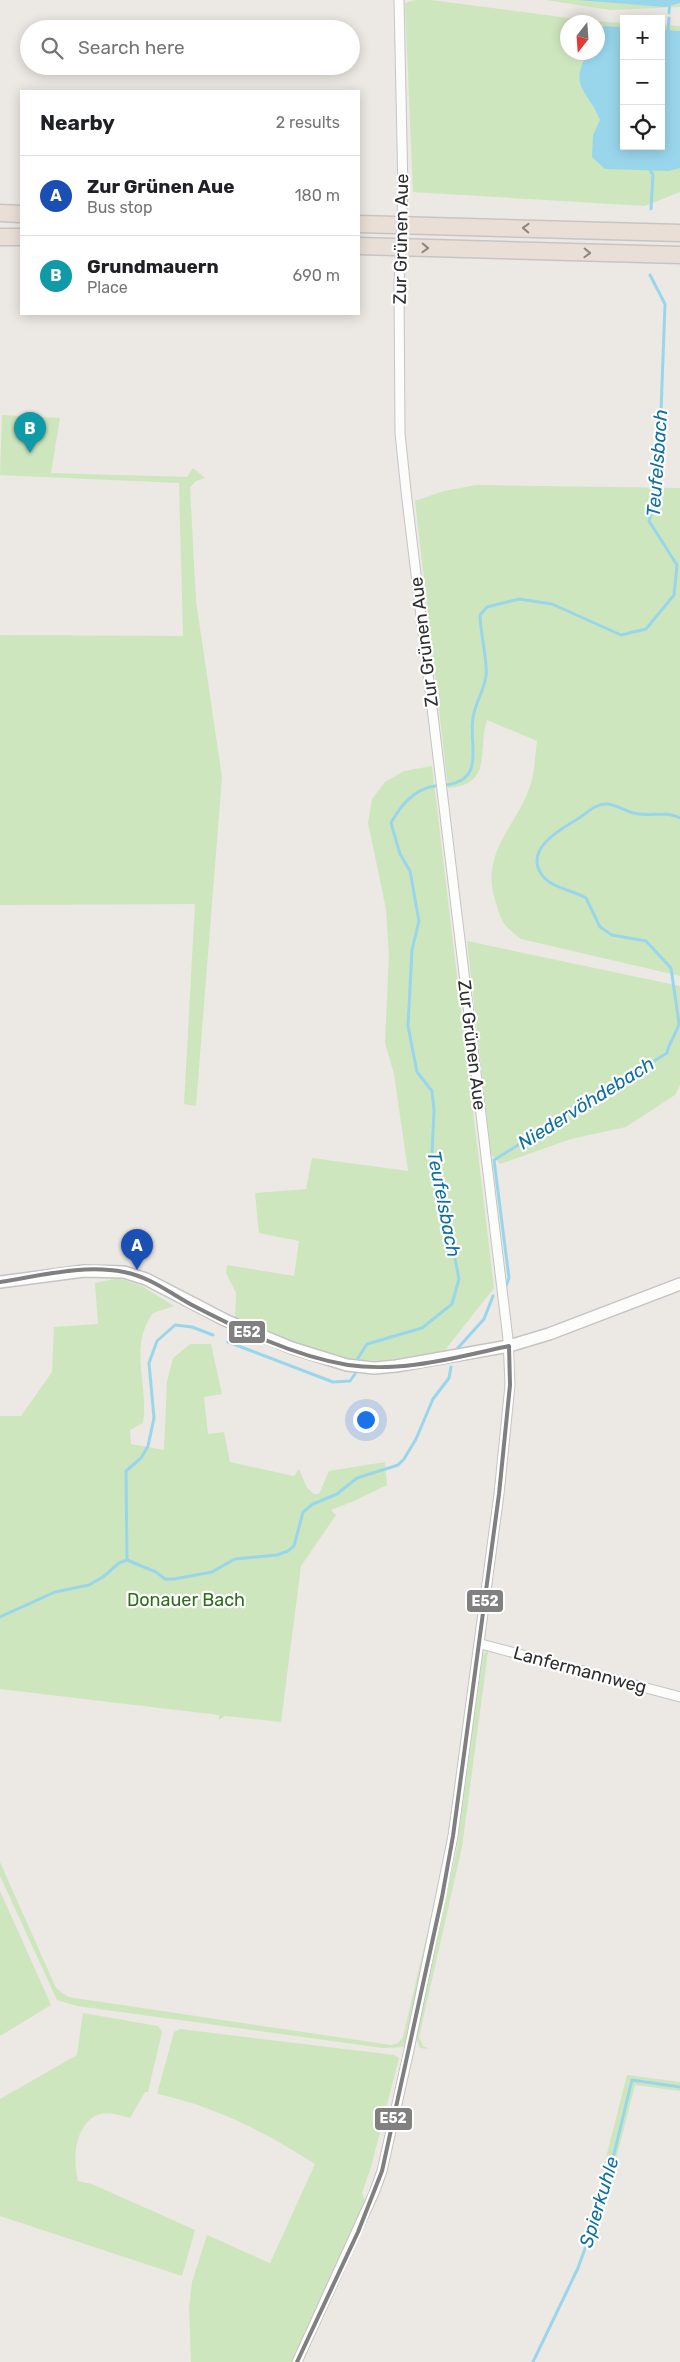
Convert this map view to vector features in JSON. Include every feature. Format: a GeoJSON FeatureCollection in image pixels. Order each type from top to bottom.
{"type":"FeatureCollection","features":[{"type":"Feature","properties":{"kind":"highway"},"geometry":{"type":"LineString","coordinates":[[0,213],[20,214]]}},
{"type":"Feature","properties":{"kind":"highway"},"geometry":{"type":"LineString","coordinates":[[360,224],[680,233]]}},
{"type":"Feature","properties":{"kind":"highway"},"geometry":{"type":"LineString","coordinates":[[0,236],[20,237]]}},
{"type":"Feature","properties":{"kind":"highway"},"geometry":{"type":"LineString","coordinates":[[360,246],[680,255]]}},
{"type":"Feature","properties":{"kind":"street","name":"Zur Grünen Aue"},"geometry":{"type":"LineString","coordinates":[[297,2362],[358,2232],[382,2170],[452,1844],[481,1644],[510,1385],[509,1346],[400,433],[400,287],[403,191],[399,0]]}},
{"type":"Feature","properties":{"kind":"street"},"geometry":{"type":"LineString","coordinates":[[0,1282],[84,1271],[124,1272],[146,1279],[190,1303],[254,1333],[318,1358],[374,1368],[396,1366],[509,1346],[549,1334],[680,1284]]}},
{"type":"Feature","properties":{"kind":"street","name":"Lanfermannweg"},"geometry":{"type":"LineString","coordinates":[[481,1644],[680,1697]]}},
{"type":"Feature","properties":{"kind":"green space"},"geometry":{"type":"Polygon","coordinates":[[[416,0],[431,0],[560,17],[560,60],[605,60],[605,22],[620,23],[620,150],[665,150],[665,25],[680,26],[680,192],[645,206],[413,192],[405,3],[416,0]]]}},
{"type":"Feature","properties":{"kind":"green space"},"geometry":{"type":"Polygon","coordinates":[[[546,0],[680,0],[680,7],[610,10],[546,0]]]}},
{"type":"Feature","properties":{"kind":"green space"},"geometry":{"type":"Polygon","coordinates":[[[2,415],[60,418],[51,473],[187,477],[193,468],[205,478],[196,481],[190,487],[196,601],[222,777],[196,1106],[184,1104],[195,904],[0,905],[0,635],[183,636],[179,483],[0,475],[2,415]]]}},
{"type":"Feature","properties":{"kind":"green space"},"geometry":{"type":"Polygon","coordinates":[[[476,485],[680,488],[680,976],[521,939],[506,926],[501,918],[495,900],[492,867],[502,839],[518,812],[531,783],[537,741],[487,720],[478,773],[472,780],[462,785],[448,788],[415,501],[444,491],[476,485]]]}},
{"type":"Feature","properties":{"kind":"green space"},"geometry":{"type":"Polygon","coordinates":[[[432,766],[494,1288],[445,1350],[385,1360],[348,1358],[315,1351],[235,1319],[236,1293],[226,1273],[227,1265],[294,1276],[299,1241],[259,1233],[255,1193],[306,1189],[312,1158],[408,1171],[394,1074],[385,1043],[389,956],[386,909],[368,823],[372,799],[385,782],[404,771],[432,766]]]}},
{"type":"Feature","properties":{"kind":"green space"},"geometry":{"type":"Polygon","coordinates":[[[467,941],[680,986],[680,1085],[675,1095],[626,1127],[571,1139],[500,1164],[491,1154],[467,941]]]}},
{"type":"Feature","properties":{"kind":"green space","name":"Donauer Bach"},"geometry":{"type":"Polygon","coordinates":[[[118,1278],[142,1286],[174,1306],[153,1313],[146,1326],[140,1353],[144,1395],[143,1423],[130,1430],[131,1444],[164,1450],[167,1381],[173,1358],[190,1344],[211,1344],[222,1394],[204,1397],[208,1434],[224,1432],[230,1462],[294,1476],[299,1469],[307,1488],[314,1494],[319,1494],[329,1471],[385,1462],[387,1485],[331,1510],[336,1515],[301,1566],[281,1722],[225,1716],[219,1720],[219,1715],[0,1689],[0,1416],[21,1416],[52,1372],[54,1327],[98,1324],[95,1283],[118,1278]]]}},
{"type":"Feature","properties":{"kind":"green space"},"geometry":{"type":"Polygon","coordinates":[[[481,1589],[483,1589],[454,1817],[406,2044],[403,2047],[383,2048],[77,2006],[57,2000],[0,1876],[0,1862],[56,1988],[68,1997],[391,2045],[398,2043],[403,2037],[438,1887],[451,1816],[481,1589]]]}},
{"type":"Feature","properties":{"kind":"green space"},"geometry":{"type":"Polygon","coordinates":[[[491,1648],[680,1700],[497,1651],[488,1652],[462,1847],[419,2037],[423,2046],[429,2049],[420,2048],[416,2038],[457,1847],[483,1654],[491,1648]]]}},
{"type":"Feature","properties":{"kind":"green space"},"geometry":{"type":"Polygon","coordinates":[[[0,1891],[51,2005],[0,2036],[0,1891]]]}},
{"type":"Feature","properties":{"kind":"green space"},"geometry":{"type":"Polygon","coordinates":[[[83,2013],[158,2026],[162,2032],[148,2092],[145,2092],[130,2118],[103,2113],[95,2116],[88,2122],[79,2136],[76,2172],[78,2181],[92,2184],[195,2230],[182,2276],[0,2216],[0,2099],[77,2055],[83,2013]]]}},
{"type":"Feature","properties":{"kind":"green space"},"geometry":{"type":"Polygon","coordinates":[[[180,2029],[394,2055],[399,2058],[371,2167],[362,2193],[366,2203],[294,2362],[191,2362],[189,2308],[192,2282],[207,2235],[270,2263],[315,2164],[277,2141],[219,2113],[157,2094],[174,2032],[180,2029]]]}},
{"type":"Feature","properties":{"kind":"green space"},"geometry":{"type":"Polygon","coordinates":[[[627,2075],[680,2082],[680,2091],[635,2085],[610,2183],[600,2181],[627,2075]]]}},
{"type":"Feature","properties":{"kind":"water"},"geometry":{"type":"Polygon","coordinates":[[[577,0],[680,0],[680,3],[665,7],[577,0]]]}},
{"type":"Feature","properties":{"kind":"water"},"geometry":{"type":"Polygon","coordinates":[[[605,26],[620,27],[620,150],[665,150],[665,30],[680,31],[680,168],[669,171],[605,169],[592,157],[593,135],[600,120],[596,110],[582,89],[580,74],[584,60],[605,60],[605,26]]]}},
{"type":"Feature","properties":{"kind":"waterway","name":"Teufelsbach"},"geometry":{"type":"LineString","coordinates":[[669,13],[670,0]]}},
{"type":"Feature","properties":{"kind":"waterway","name":"Teufelsbach"},"geometry":{"type":"LineString","coordinates":[[668,32],[669,18]]}},
{"type":"Feature","properties":{"kind":"waterway","name":"Teufelsbach"},"geometry":{"type":"LineString","coordinates":[[649,168],[653,175],[651,209]]}},
{"type":"Feature","properties":{"kind":"waterway","name":"Teufelsbach"},"geometry":{"type":"LineString","coordinates":[[446,785],[459,781],[467,775],[472,767],[472,724],[475,708],[486,676],[480,615],[487,607],[519,599],[552,604],[621,635],[646,629],[674,595],[677,565],[649,521],[658,493],[665,304],[650,275]]}},
{"type":"Feature","properties":{"kind":"waterway","name":"Teufelsbach"},"geometry":{"type":"LineString","coordinates":[[358,1358],[367,1344],[422,1328],[452,1304],[459,1279],[439,1178],[432,1156],[434,1110],[432,1091],[417,1072],[408,1026],[412,950],[419,921],[410,871],[400,854],[391,823],[399,810],[414,794],[435,786]]}},
{"type":"Feature","properties":{"kind":"waterway","name":"Niedervöhdebach"},"geometry":{"type":"LineString","coordinates":[[506,1286],[509,1278],[494,1160],[667,1053],[679,1023],[671,968],[646,941],[612,935],[600,927],[586,898],[556,886],[546,879],[538,866],[537,857],[540,849],[553,835],[602,804],[614,805],[635,813],[665,814],[680,818]]}},
{"type":"Feature","properties":{"kind":"waterway","name":"Niedervöhdebach"},"geometry":{"type":"LineString","coordinates":[[457,1349],[484,1319],[493,1296]]}},
{"type":"Feature","properties":{"kind":"waterway","name":"Teufelsbach"},"geometry":{"type":"LineString","coordinates":[[127,1560],[126,1471],[141,1458],[148,1446],[154,1418],[149,1363],[157,1341],[175,1325],[192,1327],[213,1335]]}},
{"type":"Feature","properties":{"kind":"waterway","name":"Teufelsbach"},"geometry":{"type":"LineString","coordinates":[[228,1342],[333,1382],[350,1381],[355,1374]]}},
{"type":"Feature","properties":{"kind":"waterway","name":"Niedervöhdebach"},"geometry":{"type":"LineString","coordinates":[[0,1617],[55,1592],[89,1585],[103,1577],[119,1563],[127,1560],[156,1572],[165,1579],[174,1579],[212,1572],[235,1559],[277,1555],[288,1551],[294,1546],[303,1512],[313,1504],[337,1494],[357,1478],[398,1465],[404,1459],[416,1439],[433,1399],[449,1378],[451,1367]]}},
{"type":"Feature","properties":{"kind":"waterway","name":"Spierkuhle"},"geometry":{"type":"LineString","coordinates":[[533,2362],[578,2268],[603,2199],[632,2080],[680,2087]]}},
{"type":"Feature","properties":{"kind":"transit line","name":"E52"},"geometry":{"type":"LineString","coordinates":[[0,1282],[46,1274],[93,1269],[133,1274],[151,1281],[192,1305],[248,1333],[288,1349],[348,1365],[388,1367],[429,1363],[509,1346],[510,1385],[499,1494],[453,1836],[442,1897],[382,2171],[358,2232],[297,2362]]}},
{"type":"Feature","properties":{"kind":"place","name":"Grundmauern"},"geometry":{"type":"Point","coordinates":[30,453]}},
{"type":"Feature","properties":{"kind":"place","name":"Zur Grünen Aue"},"geometry":{"type":"Point","coordinates":[137,1270]}}]}
